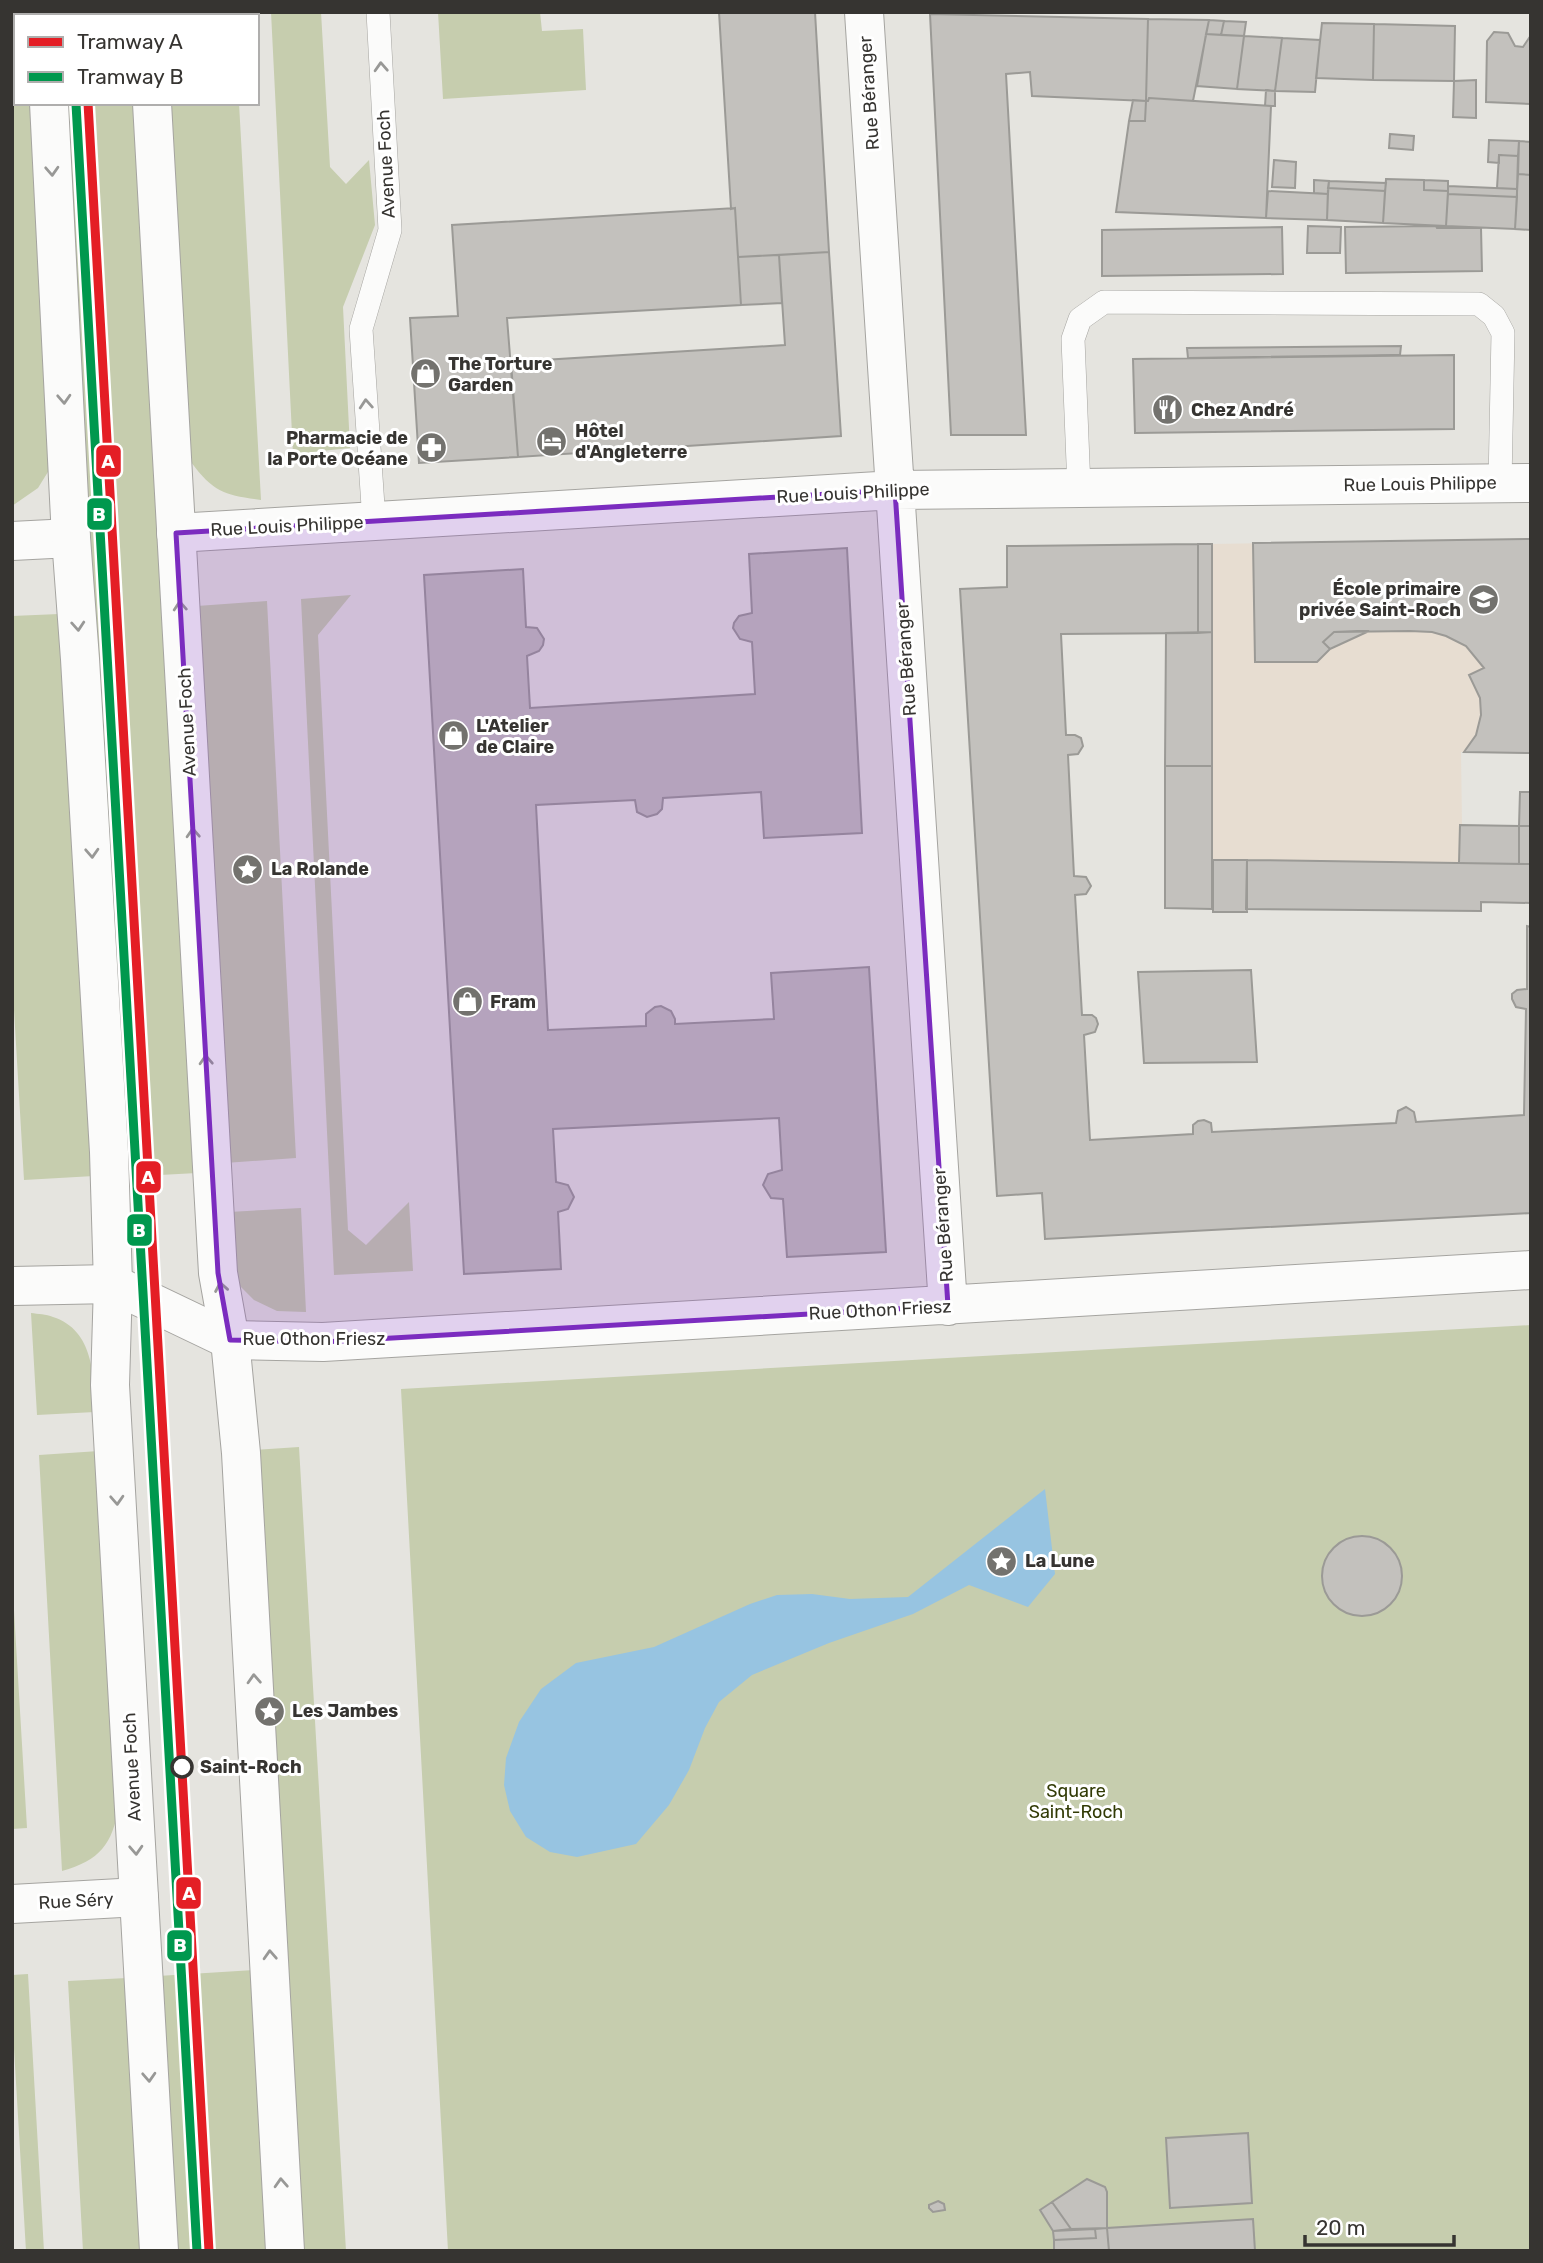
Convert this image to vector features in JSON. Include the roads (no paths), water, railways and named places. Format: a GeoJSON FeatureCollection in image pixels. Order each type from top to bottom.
{"type":"FeatureCollection","features":[{"type":"Feature","properties":{"kind":"street","name":"Rue Béranger"},"geometry":{"type":"LineString","coordinates":[[864,12],[948,1306]]}},
{"type":"Feature","properties":{"kind":"street","name":"Avenue Foch"},"geometry":{"type":"LineString","coordinates":[[48,105],[71,538],[108,1138],[113,1284],[110,1385],[159,2251]]}},
{"type":"Feature","properties":{"kind":"street","name":"Avenue Foch"},"geometry":{"type":"LineString","coordinates":[[152,105],[218,1273],[230,1340],[242,1453],[285,2251]]}},
{"type":"Feature","properties":{"kind":"street","name":"Rue Louis Philippe"},"geometry":{"type":"LineString","coordinates":[[176,533],[895,490],[1515,483]]}},
{"type":"Feature","properties":{"kind":"street"},"geometry":{"type":"LineString","coordinates":[[12,541],[71,538]]}},
{"type":"Feature","properties":{"kind":"street","name":"Rue Othon Friesz"},"geometry":{"type":"LineString","coordinates":[[230,1340],[323,1342],[1531,1270]]}},
{"type":"Feature","properties":{"kind":"street"},"geometry":{"type":"LineString","coordinates":[[12,1286],[113,1284],[230,1340]]}},
{"type":"Feature","properties":{"kind":"street","name":"Rue Séry"},"geometry":{"type":"LineString","coordinates":[[12,1904],[139,1897]]}},
{"type":"Feature","properties":{"kind":"lane","name":"Avenue Foch"},"geometry":{"type":"LineString","coordinates":[[374,521],[361,329],[390,230],[377,12]]}},
{"type":"Feature","properties":{"kind":"lane"},"geometry":{"type":"LineString","coordinates":[[1079,488],[1073,339],[1080,319],[1104,302],[1479,304],[1494,316],[1503,333],[1515,483]]}},
{"type":"Feature","properties":{"kind":"water"},"geometry":{"type":"Polygon","coordinates":[[[1045,1489],[1055,1574],[1028,1607],[969,1585],[913,1614],[829,1643],[752,1675],[719,1702],[705,1728],[689,1770],[669,1805],[636,1844],[577,1857],[550,1852],[526,1837],[510,1811],[504,1785],[506,1758],[519,1722],[541,1689],[576,1663],[654,1647],[750,1604],[777,1595],[812,1594],[850,1599],[908,1597],[1045,1489]]]}},
{"type":"Feature","properties":{"kind":"tram line","name":"B"},"geometry":{"type":"LineString","coordinates":[[76,105],[197,2251]]}},
{"type":"Feature","properties":{"kind":"tram line","name":"A"},"geometry":{"type":"LineString","coordinates":[[88,105],[209,2251]]}},
{"type":"Feature","properties":{"kind":"place","name":"The Torture Garden"},"geometry":{"type":"Point","coordinates":[425,374]}},
{"type":"Feature","properties":{"kind":"place","name":"Chez André"},"geometry":{"type":"Point","coordinates":[1168,410]}},
{"type":"Feature","properties":{"kind":"place","name":"Hôtel d'Angleterre"},"geometry":{"type":"Point","coordinates":[552,441]}},
{"type":"Feature","properties":{"kind":"place","name":"Pharmacie de la Porte Océane"},"geometry":{"type":"Point","coordinates":[431,448]}},
{"type":"Feature","properties":{"kind":"place","name":"École primaire privée Saint-Roch"},"geometry":{"type":"Point","coordinates":[1484,599]}},
{"type":"Feature","properties":{"kind":"place","name":"L'Atelier de Claire"},"geometry":{"type":"Point","coordinates":[453,736]}},
{"type":"Feature","properties":{"kind":"place","name":"La Rolande"},"geometry":{"type":"Point","coordinates":[248,869]}},
{"type":"Feature","properties":{"kind":"place","name":"Fram"},"geometry":{"type":"Point","coordinates":[467,1002]}},
{"type":"Feature","properties":{"kind":"place","name":"La Lune"},"geometry":{"type":"Point","coordinates":[1002,1561]}},
{"type":"Feature","properties":{"kind":"place","name":"Les Jambes"},"geometry":{"type":"Point","coordinates":[269,1711]}},
{"type":"Feature","properties":{"kind":"place","name":"Saint-Roch"},"geometry":{"type":"Point","coordinates":[182,1767]}},
{"type":"Feature","properties":{"kind":"park label","name":"Square Saint-Roch"},"geometry":{"type":"Point","coordinates":[1076,1802]}}]}
